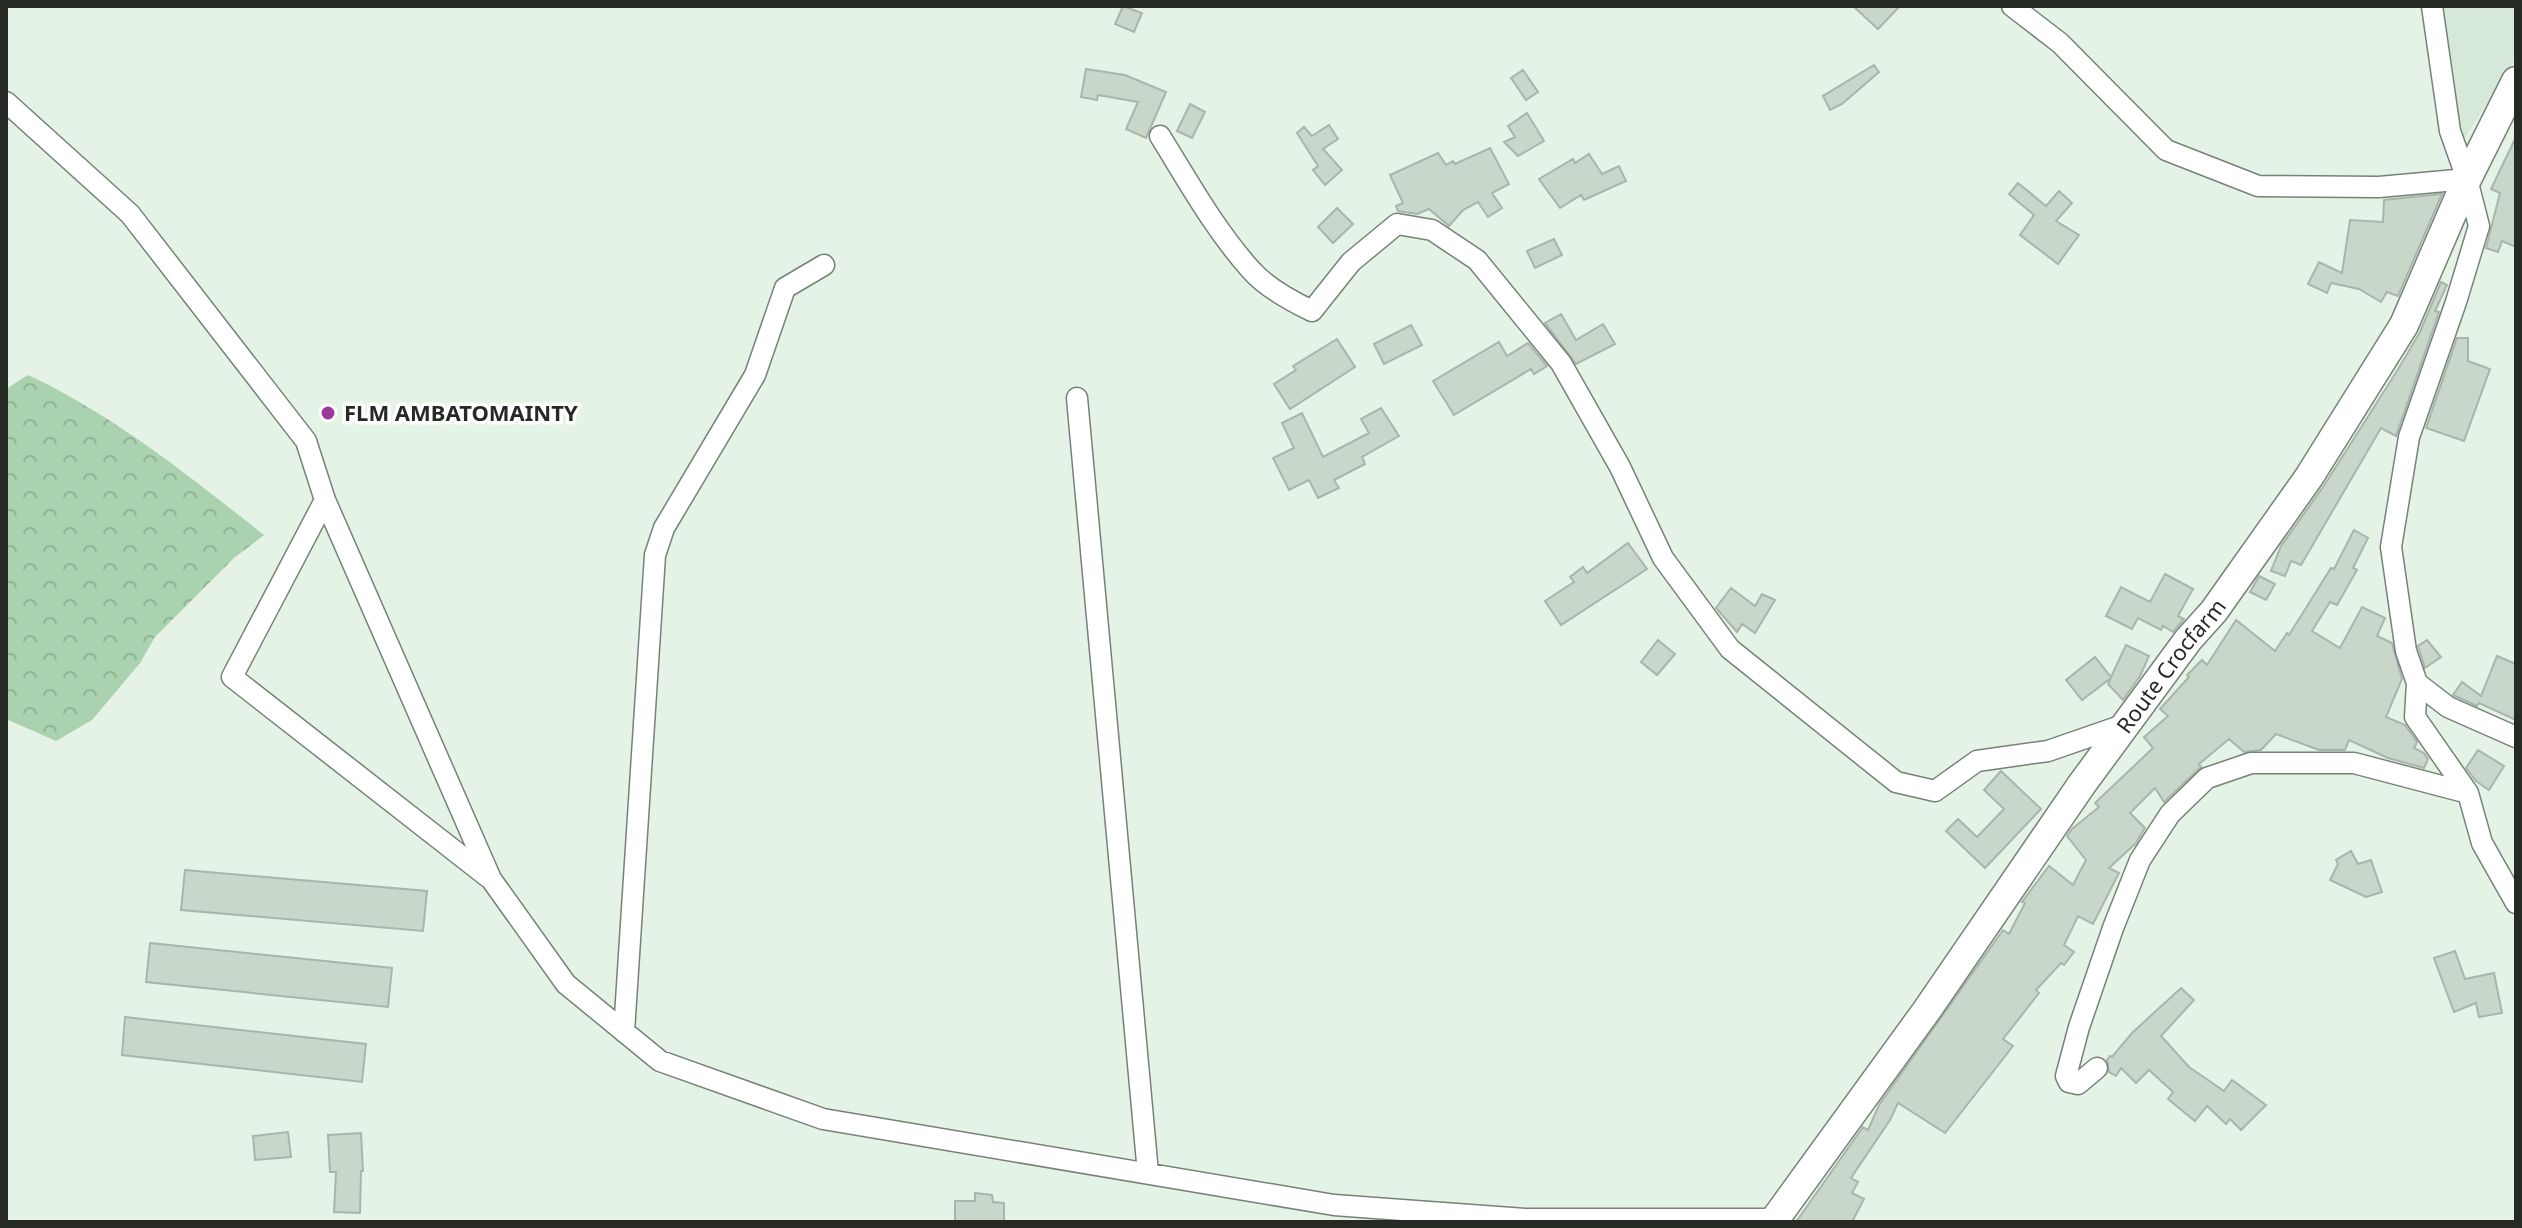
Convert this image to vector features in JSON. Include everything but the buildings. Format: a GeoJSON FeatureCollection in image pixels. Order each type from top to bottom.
{"type":"FeatureCollection","features":[{"type":"Feature","properties":{"kind":"street"},"geometry":{"type":"LineString","coordinates":[[2012,6],[2060,43],[2166,150],[2258,186],[2379,187],[2467,179]]}},
{"type":"Feature","properties":{"kind":"street"},"geometry":{"type":"LineString","coordinates":[[2432,6],[2450,131],[2479,226],[2409,437],[2391,547],[2406,651],[2417,683],[2415,717],[2468,793],[2482,843],[2516,903]]}},
{"type":"Feature","properties":{"kind":"street","name":"Route Crocfarm"},"geometry":{"type":"LineString","coordinates":[[1774,1220],[1927,1010],[2127,723],[2188,640],[2214,611],[2309,477],[2404,325],[2467,179],[2516,81]]}},
{"type":"Feature","properties":{"kind":"street"},"geometry":{"type":"LineString","coordinates":[[6,102],[130,214],[306,441],[325,500],[491,879],[566,984],[660,1061],[823,1119],[1334,1205],[1525,1219],[1774,1220]]}},
{"type":"Feature","properties":{"kind":"street"},"geometry":{"type":"LineString","coordinates":[[1160,136],[1207,212],[1252,272],[1292,301],[1312,311],[1351,262],[1397,224],[1432,230],[1477,260],[1561,363],[1620,467],[1663,558],[1730,649],[1896,782],[1935,791],[1977,761],[2048,751],[2127,723]]}},
{"type":"Feature","properties":{"kind":"street"},"geometry":{"type":"LineString","coordinates":[[624,1032],[655,555],[664,528],[755,375],[785,288],[824,265]]}},
{"type":"Feature","properties":{"kind":"street"},"geometry":{"type":"LineString","coordinates":[[1077,398],[1148,1173]]}},
{"type":"Feature","properties":{"kind":"street"},"geometry":{"type":"LineString","coordinates":[[325,500],[232,677],[491,879]]}},
{"type":"Feature","properties":{"kind":"street"},"geometry":{"type":"LineString","coordinates":[[2417,683],[2448,707],[2516,737]]}},
{"type":"Feature","properties":{"kind":"street"},"geometry":{"type":"LineString","coordinates":[[2097,1068],[2078,1084],[2069,1082],[2066,1076],[2079,1027],[2113,928],[2140,860],[2170,814],[2207,778],[2251,763],[2354,763],[2468,793]]}},
{"type":"Feature","properties":{"kind":"shaded area"},"geometry":{"type":"Polygon","coordinates":[[[2441,6],[2516,6],[2516,58],[2465,138],[2457,135],[2441,6]]]}},
{"type":"Feature","properties":{"kind":"green space"},"geometry":{"type":"Polygon","coordinates":[[[28,375],[121,428],[264,535],[234,558],[155,637],[140,663],[92,720],[56,741],[6,719],[6,389],[28,375]]]}},
{"type":"Feature","properties":{"kind":"place","name":"FLM AMBATOMAINTY"},"geometry":{"type":"Point","coordinates":[328,413]}}]}
